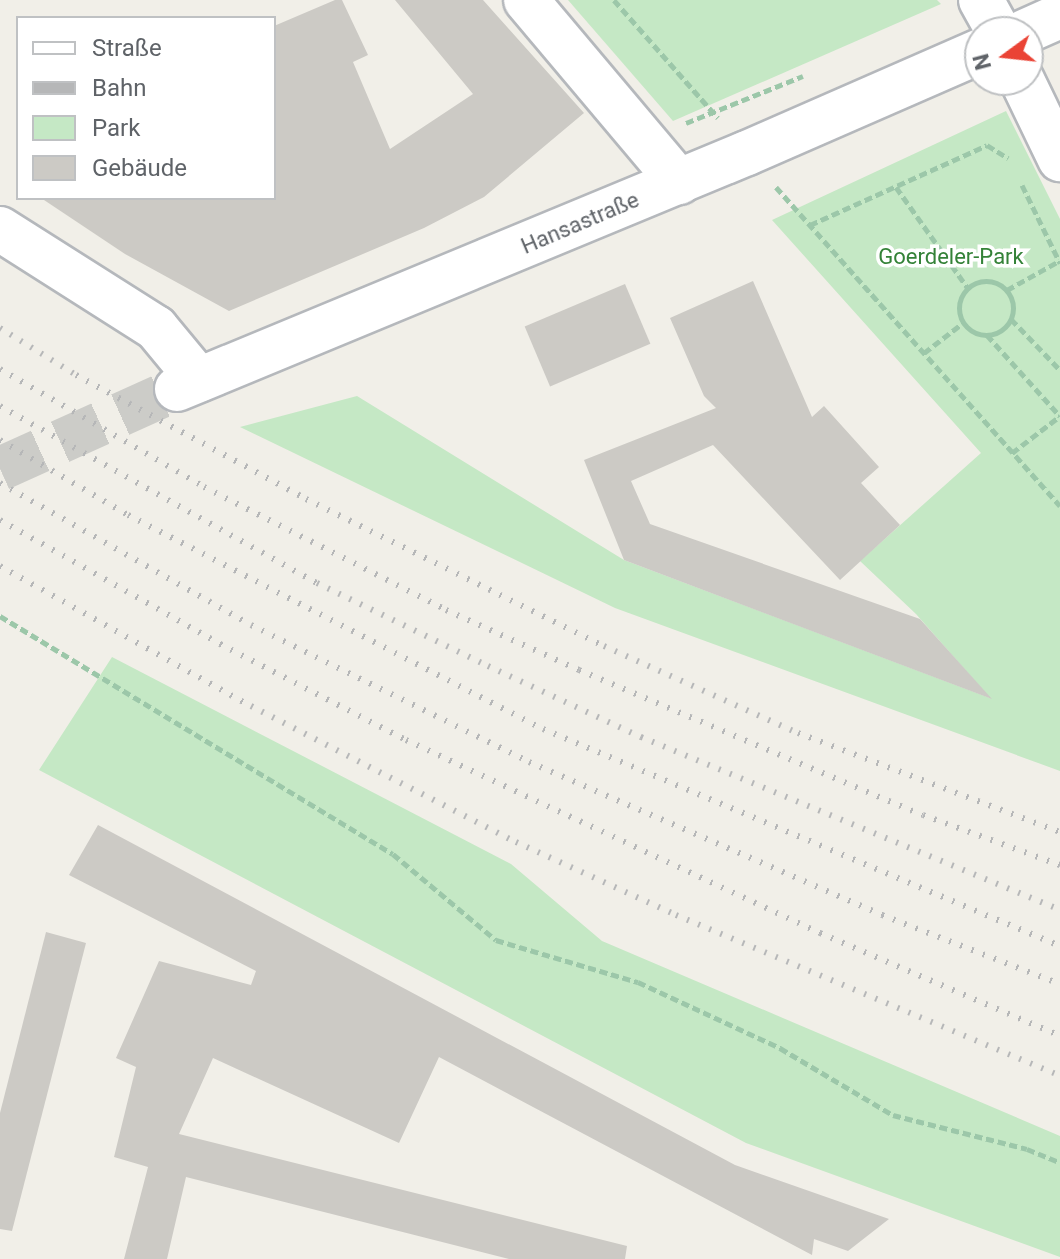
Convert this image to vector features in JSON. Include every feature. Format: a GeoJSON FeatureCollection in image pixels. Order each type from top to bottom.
{"type":"FeatureCollection","features":[{"type":"Feature","properties":{"kind":"street"},"geometry":{"type":"LineString","coordinates":[[526,0],[679,182]]}},
{"type":"Feature","properties":{"kind":"street","name":"Hansastraße"},"geometry":{"type":"LineString","coordinates":[[0,229],[156,328],[188,384],[679,182],[964,58]]}},
{"type":"Feature","properties":{"kind":"street"},"geometry":{"type":"LineString","coordinates":[[1030,96],[1060,159]]}},
{"type":"Feature","properties":{"kind":"path"},"geometry":{"type":"LineString","coordinates":[[614,0],[1060,506]]}},
{"type":"Feature","properties":{"kind":"path"},"geometry":{"type":"LineString","coordinates":[[644,139],[816,70]]}},
{"type":"Feature","properties":{"kind":"path"},"geometry":{"type":"LineString","coordinates":[[810,225],[987,145],[1009,159],[1059,262],[1007,290]]}},
{"type":"Feature","properties":{"kind":"path"},"geometry":{"type":"LineString","coordinates":[[896,187],[967,287]]}},
{"type":"Feature","properties":{"kind":"path"},"geometry":{"type":"LineString","coordinates":[[979,281],[995,282],[1007,290],[1013,307],[1011,319],[1002,330],[987,335],[973,332],[963,323],[958,307],[967,287],[979,281]]}},
{"type":"Feature","properties":{"kind":"path"},"geometry":{"type":"LineString","coordinates":[[1011,319],[1060,370]]}},
{"type":"Feature","properties":{"kind":"path"},"geometry":{"type":"LineString","coordinates":[[924,353],[963,323]]}},
{"type":"Feature","properties":{"kind":"path"},"geometry":{"type":"LineString","coordinates":[[987,335],[1060,416],[1012,453]]}},
{"type":"Feature","properties":{"kind":"path"},"geometry":{"type":"LineString","coordinates":[[0,616],[393,854],[496,940],[638,982],[780,1048],[893,1115],[1027,1149],[1060,1162]]}},
{"type":"Feature","properties":{"kind":"green space"},"geometry":{"type":"Polygon","coordinates":[[[568,0],[937,0],[941,4],[673,121],[568,0]]]}},
{"type":"Feature","properties":{"kind":"green space","name":"Goerdeler-Park"},"geometry":{"type":"Polygon","coordinates":[[[1006,111],[1060,219],[1060,771],[615,608],[240,427],[357,396],[624,560],[990,698],[916,614],[860,561],[981,453],[772,220],[1006,111]]]}},
{"type":"Feature","properties":{"kind":"green space"},"geometry":{"type":"Polygon","coordinates":[[[112,657],[511,864],[602,941],[1060,1136],[1060,1257],[746,1143],[39,770],[112,657]]]}},
{"type":"Feature","properties":{"kind":"building"},"geometry":{"type":"Polygon","coordinates":[[[335,0],[342,0],[368,55],[353,62],[390,149],[473,94],[395,0],[483,0],[584,113],[484,197],[424,228],[229,311],[125,254],[44,200],[276,200],[276,25],[335,0]]]}},
{"type":"Feature","properties":{"kind":"building"},"geometry":{"type":"Polygon","coordinates":[[[753,281],[812,417],[824,406],[879,467],[861,483],[900,525],[840,580],[713,445],[631,481],[650,524],[920,619],[992,699],[624,560],[584,460],[716,408],[704,396],[670,318],[753,281]]]}},
{"type":"Feature","properties":{"kind":"building"},"geometry":{"type":"Polygon","coordinates":[[[625,284],[650,344],[550,386],[525,327],[625,284]]]}},
{"type":"Feature","properties":{"kind":"building"},"geometry":{"type":"Polygon","coordinates":[[[98,825],[735,1165],[889,1219],[848,1251],[814,1239],[812,1255],[439,1057],[399,1143],[213,1058],[179,1134],[627,1246],[625,1259],[509,1259],[186,1177],[167,1259],[124,1259],[148,1167],[114,1157],[136,1067],[116,1058],[159,961],[251,985],[256,971],[69,875],[98,825]]]}},
{"type":"Feature","properties":{"kind":"building"},"geometry":{"type":"Polygon","coordinates":[[[46,932],[86,943],[12,1231],[0,1229],[0,1113],[46,932]]]}},
{"type":"Feature","properties":{"kind":"tunnel"},"geometry":{"type":"LineString","coordinates":[[0,469],[177,389]]}},
{"type":"Feature","properties":{"kind":"railway"},"geometry":{"type":"LineString","coordinates":[[0,328],[76,375],[306,499],[604,646],[798,733],[1060,832]]}},
{"type":"Feature","properties":{"kind":"railway"},"geometry":{"type":"LineString","coordinates":[[0,369],[204,487],[446,610],[579,670],[923,815],[1060,865]]}},
{"type":"Feature","properties":{"kind":"railway"},"geometry":{"type":"LineString","coordinates":[[0,406],[317,583],[488,666],[641,737],[1060,910]]}},
{"type":"Feature","properties":{"kind":"railway"},"geometry":{"type":"LineString","coordinates":[[0,440],[128,515],[543,729],[1060,946]]}},
{"type":"Feature","properties":{"kind":"railway"},"geometry":{"type":"LineString","coordinates":[[0,483],[251,625],[529,762],[882,915],[1060,984]]}},
{"type":"Feature","properties":{"kind":"railway"},"geometry":{"type":"LineString","coordinates":[[0,520],[220,644],[406,740],[820,933],[1060,1036]]}},
{"type":"Feature","properties":{"kind":"railway"},"geometry":{"type":"LineString","coordinates":[[0,566],[251,706],[516,842],[676,915],[1060,1076]]}}]}
